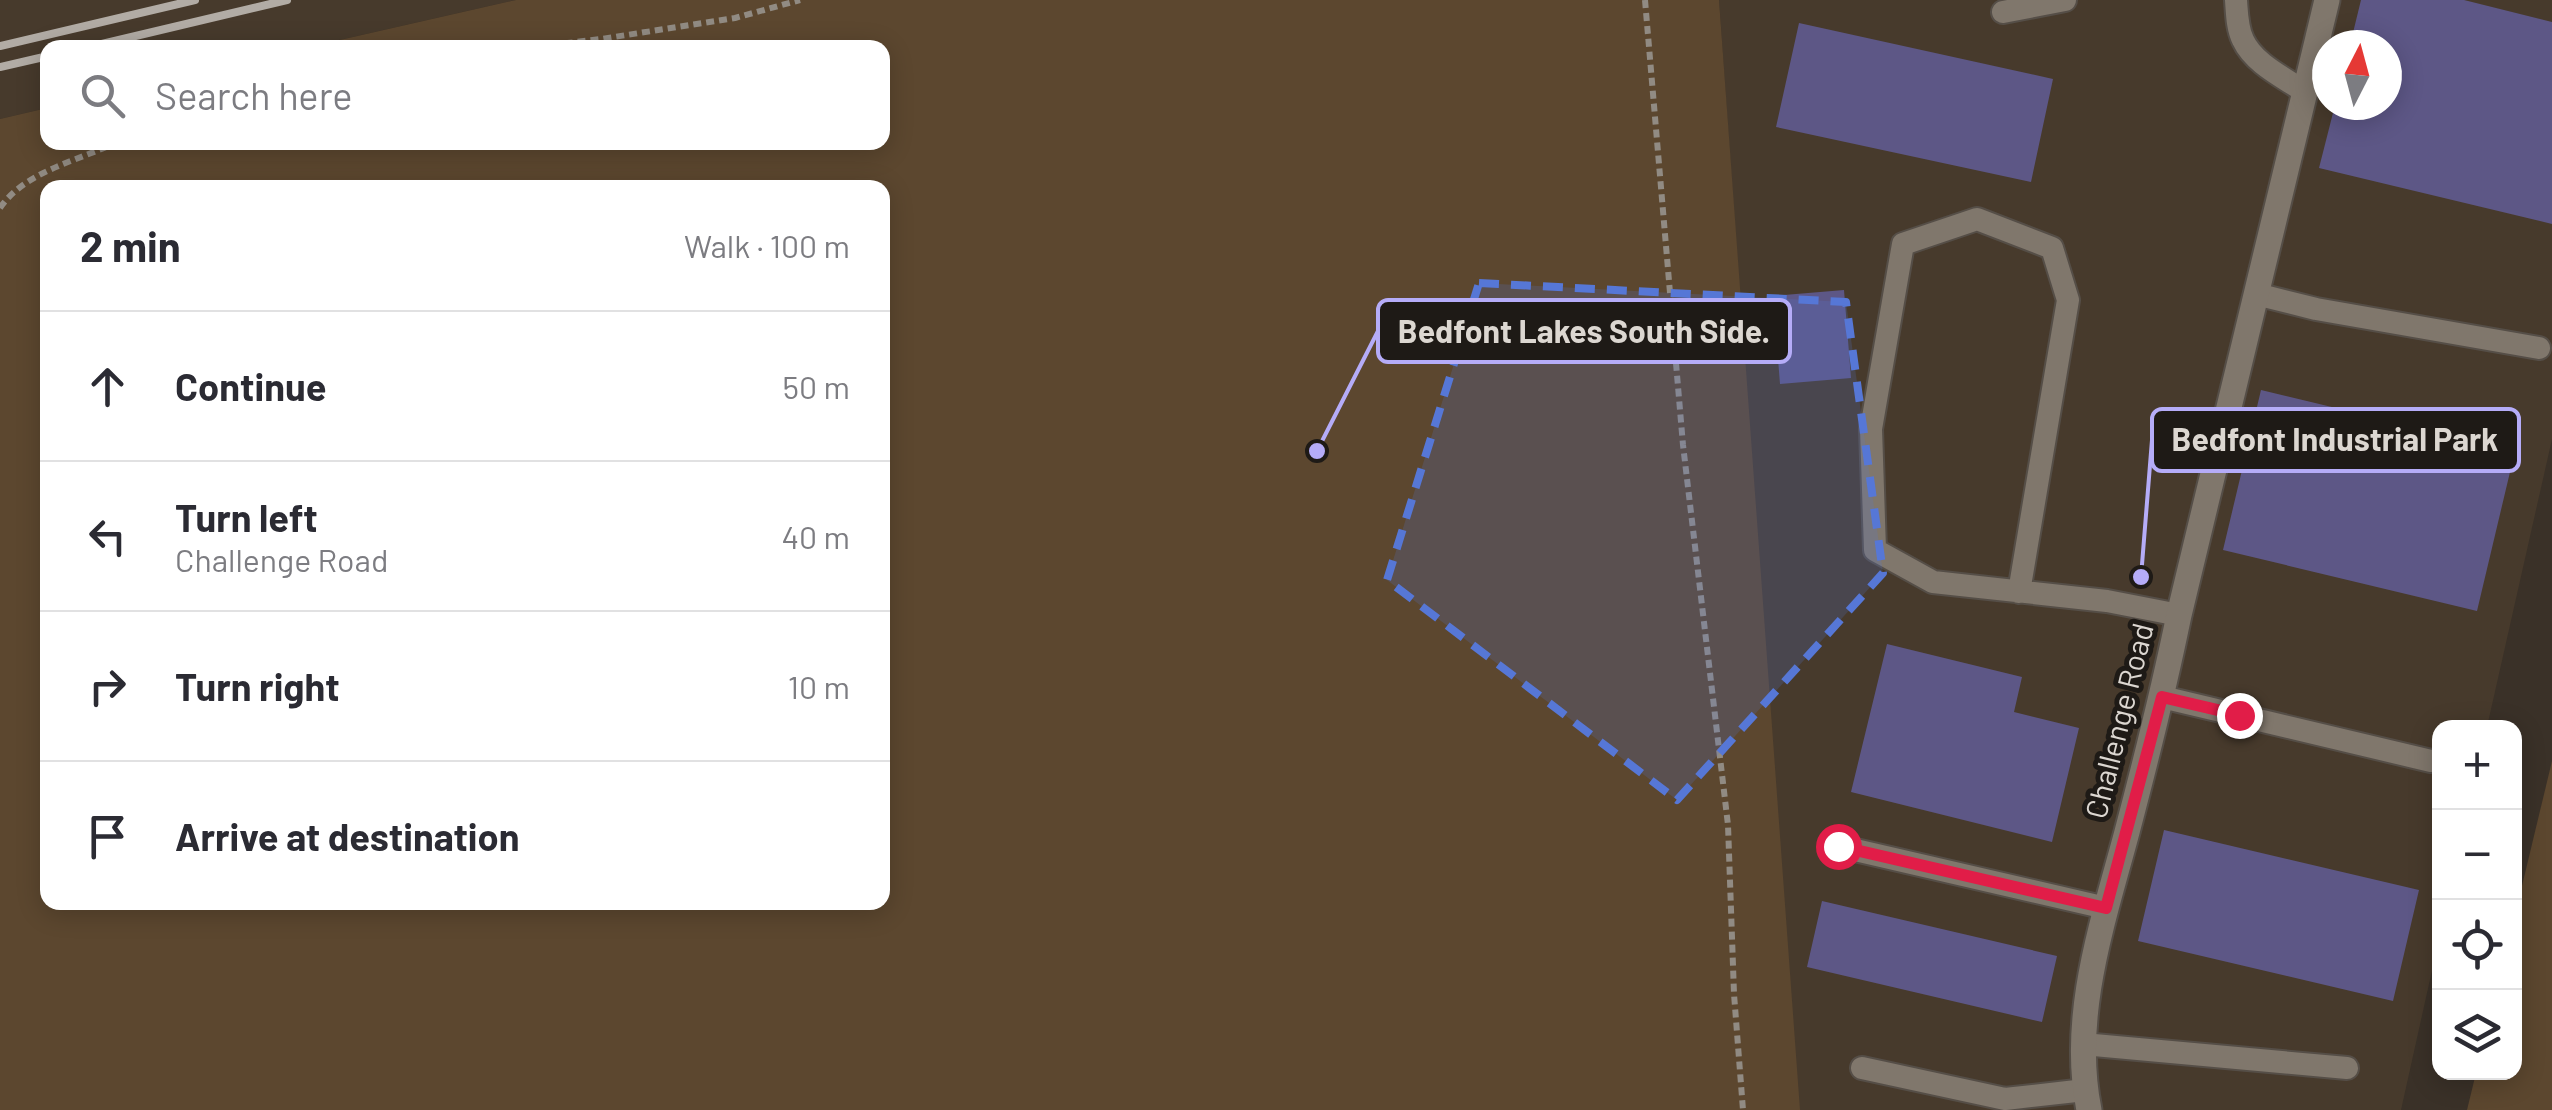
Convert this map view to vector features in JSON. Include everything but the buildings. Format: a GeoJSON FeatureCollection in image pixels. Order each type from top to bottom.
{"type":"FeatureCollection","features":[{"type":"Feature","properties":{"kind":"street","name":"Challenge Road"},"geometry":{"type":"LineString","coordinates":[[2087,1100],[2083,1044],[2088,985],[2162,697],[2327,0]]}},
{"type":"Feature","properties":{"kind":"lane"},"geometry":{"type":"LineString","coordinates":[[2003,12],[2065,0]]}},
{"type":"Feature","properties":{"kind":"lane"},"geometry":{"type":"LineString","coordinates":[[2236,0],[2244,45],[2306,92]]}},
{"type":"Feature","properties":{"kind":"lane"},"geometry":{"type":"LineString","coordinates":[[2019,592],[2068,300],[2052,248],[1977,219],[1903,244],[1872,429],[1875,550],[1933,582],[2019,592],[2106,602],[2180,616]]}},
{"type":"Feature","properties":{"kind":"lane"},"geometry":{"type":"LineString","coordinates":[[2256,294],[2316,309],[2539,348]]}},
{"type":"Feature","properties":{"kind":"lane"},"geometry":{"type":"LineString","coordinates":[[2162,697],[2431,761]]}},
{"type":"Feature","properties":{"kind":"lane"},"geometry":{"type":"LineString","coordinates":[[1838,846],[2106,908]]}},
{"type":"Feature","properties":{"kind":"lane"},"geometry":{"type":"LineString","coordinates":[[2083,1044],[2347,1068]]}},
{"type":"Feature","properties":{"kind":"lane"},"geometry":{"type":"LineString","coordinates":[[1862,1068],[2006,1099],[2087,1100]]}},
{"type":"Feature","properties":{"kind":"path"},"geometry":{"type":"LineString","coordinates":[[593,40],[735,18],[800,0]]}},
{"type":"Feature","properties":{"kind":"path"},"geometry":{"type":"LineString","coordinates":[[1645,0],[1684,445],[1728,825],[1743,1110]]}},
{"type":"Feature","properties":{"kind":"path"},"geometry":{"type":"LineString","coordinates":[[0,208],[9,194],[40,174],[101,150]]}},
{"type":"Feature","properties":{"kind":"highlighted area"},"geometry":{"type":"Polygon","coordinates":[[[1479,283],[1846,302],[1883,573],[1677,800],[1387,580],[1479,283]]]}},
{"type":"Feature","properties":{"kind":"shaded area"},"geometry":{"type":"Polygon","coordinates":[[[0,0],[516,0],[340,40],[40,40],[40,110],[0,119],[0,0]]]}},
{"type":"Feature","properties":{"kind":"shaded area"},"geometry":{"type":"Polygon","coordinates":[[[516,0],[1719,0],[1800,1110],[0,1110],[0,119],[40,110],[40,150],[890,150],[890,40],[340,40],[516,0]]]}},
{"type":"Feature","properties":{"kind":"shaded area"},"geometry":{"type":"Polygon","coordinates":[[[1719,0],[2552,0],[2552,439],[2489,720],[2432,720],[2432,970],[2401,1110],[1797,1110],[1719,0]]]}},
{"type":"Feature","properties":{"kind":"shaded area"},"geometry":{"type":"Polygon","coordinates":[[[2552,761],[2552,1110],[2467,1110],[2474,1080],[2522,1080],[2522,886],[2552,761]]]}},
{"type":"Feature","properties":{"kind":"railway"},"geometry":{"type":"LineString","coordinates":[[0,46],[195,0]]}},
{"type":"Feature","properties":{"kind":"railway"},"geometry":{"type":"LineString","coordinates":[[119,40],[287,0]]}},
{"type":"Feature","properties":{"kind":"railway"},"geometry":{"type":"LineString","coordinates":[[0,67],[40,58]]}},
{"type":"Feature","properties":{"kind":"place","name":"Bedfont Lakes South Side."},"geometry":{"type":"Point","coordinates":[1317,451]}},
{"type":"Feature","properties":{"kind":"place","name":"Bedfont Industrial Park"},"geometry":{"type":"Point","coordinates":[2141,577]}},
{"type":"Feature","properties":{"kind":"route"},"geometry":{"type":"LineString","coordinates":[[1838,846],[2106,908],[2162,697],[2239,715]]}}]}
